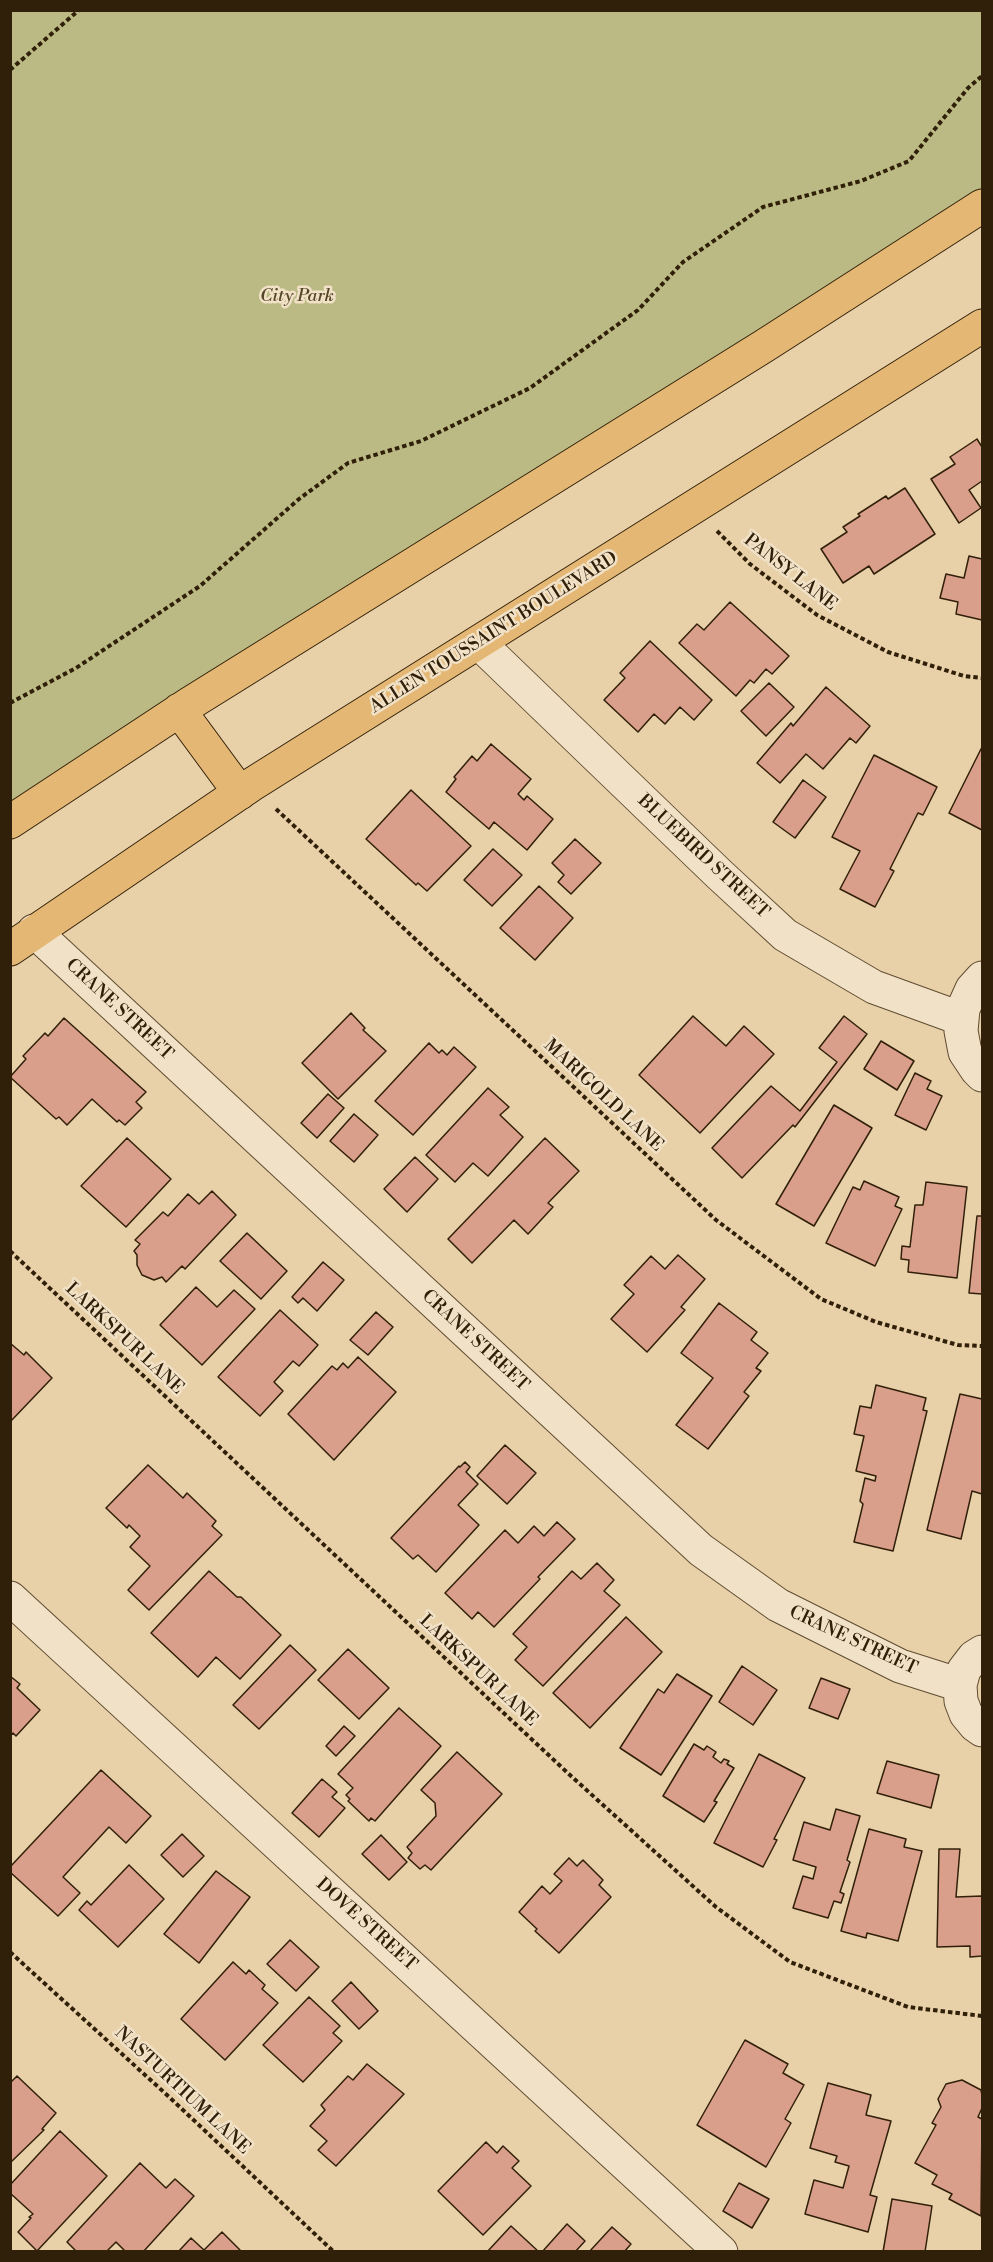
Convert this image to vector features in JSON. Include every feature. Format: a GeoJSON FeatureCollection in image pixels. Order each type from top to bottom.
{"type":"FeatureCollection","features":[{"type":"Feature","properties":{"kind":"main road"},"geometry":{"type":"LineString","coordinates":[[10,822],[179,710],[764,346],[982,206]]}},
{"type":"Feature","properties":{"kind":"main road","name":"ALLEN TOUSSAINT BOULEVARD"},"geometry":{"type":"LineString","coordinates":[[22,940],[245,789],[982,326]]}},
{"type":"Feature","properties":{"kind":"main road"},"geometry":{"type":"LineString","coordinates":[[179,710],[245,789]]}},
{"type":"Feature","properties":{"kind":"street","name":"BLUEBIRD STREET"},"geometry":{"type":"LineString","coordinates":[[479,643],[718,874],[785,935],[874,987],[962,1020]]}},
{"type":"Feature","properties":{"kind":"street","name":"CRANE STREET"},"geometry":{"type":"LineString","coordinates":[[22,940],[702,1550],[778,1605],[900,1666],[960,1685]]}},
{"type":"Feature","properties":{"kind":"street"},"geometry":{"type":"LineString","coordinates":[[982,978],[972,989],[963,1009],[961,1031],[965,1052],[982,1075]]}},
{"type":"Feature","properties":{"kind":"street","name":"DOVE STREET"},"geometry":{"type":"LineString","coordinates":[[10,1598],[721,2252]]}},
{"type":"Feature","properties":{"kind":"street"},"geometry":{"type":"LineString","coordinates":[[982,1652],[974,1657],[964,1670],[960,1685],[961,1701],[966,1714],[982,1730]]}},
{"type":"Feature","properties":{"kind":"path"},"geometry":{"type":"LineString","coordinates":[[10,70],[79,10]]}},
{"type":"Feature","properties":{"kind":"path"},"geometry":{"type":"LineString","coordinates":[[10,703],[76,668],[200,586],[299,499],[348,463],[422,441],[530,388],[638,310],[683,262],[763,207],[861,181],[909,161],[968,88],[982,76]]}},
{"type":"Feature","properties":{"kind":"path","name":"PANSY LANE"},"geometry":{"type":"LineString","coordinates":[[693,507],[750,564],[817,615],[888,652],[964,676],[982,678]]}},
{"type":"Feature","properties":{"kind":"path","name":"MARIGOLD LANE"},"geometry":{"type":"LineString","coordinates":[[245,789],[716,1220],[820,1299],[876,1322],[958,1345],[982,1346]]}},
{"type":"Feature","properties":{"kind":"path","name":"LARKSPUR LANE"},"geometry":{"type":"LineString","coordinates":[[10,1251],[570,1776],[716,1907],[790,1962],[908,2007],[982,2016]]}},
{"type":"Feature","properties":{"kind":"path","name":"NASTURTIUM LANE"},"geometry":{"type":"LineString","coordinates":[[10,1952],[168,2095],[334,2252]]}},
{"type":"Feature","properties":{"kind":"green space","name":"City Park"},"geometry":{"type":"Polygon","coordinates":[[[11,11],[982,11],[982,206],[11,822],[11,11]]]}},
{"type":"Feature","properties":{"kind":"building"},"geometry":{"type":"Polygon","coordinates":[[[977,439],[982,447],[982,481],[969,490],[981,508],[959,523],[931,479],[955,464],[950,457],[977,439]]]}},
{"type":"Feature","properties":{"kind":"building"},"geometry":{"type":"Polygon","coordinates":[[[905,488],[935,534],[874,574],[869,566],[843,583],[821,549],[847,532],[843,527],[860,516],[858,514],[886,496],[888,499],[905,488]]]}},
{"type":"Feature","properties":{"kind":"building"},"geometry":{"type":"Polygon","coordinates":[[[969,556],[982,559],[982,620],[956,614],[958,602],[940,598],[946,574],[964,578],[969,556]]]}},
{"type":"Feature","properties":{"kind":"building"},"geometry":{"type":"Polygon","coordinates":[[[730,602],[789,656],[772,674],[766,669],[754,683],[750,680],[736,696],[679,643],[697,624],[704,630],[730,602]]]}},
{"type":"Feature","properties":{"kind":"building"},"geometry":{"type":"Polygon","coordinates":[[[650,641],[712,700],[694,720],[680,707],[665,724],[654,714],[638,732],[604,700],[625,678],[620,673],[650,641]]]}},
{"type":"Feature","properties":{"kind":"building"},"geometry":{"type":"Polygon","coordinates":[[[769,683],[794,707],[766,736],[741,711],[769,683]]]}},
{"type":"Feature","properties":{"kind":"building"},"geometry":{"type":"Polygon","coordinates":[[[826,687],[870,726],[856,743],[850,738],[823,769],[806,754],[780,783],[757,763],[826,687]]]}},
{"type":"Feature","properties":{"kind":"building"},"geometry":{"type":"Polygon","coordinates":[[[491,744],[531,779],[518,794],[524,800],[527,796],[553,819],[527,850],[494,822],[489,829],[446,792],[456,779],[454,777],[472,756],[477,761],[491,744]]]}},
{"type":"Feature","properties":{"kind":"building"},"geometry":{"type":"Polygon","coordinates":[[[982,747],[982,830],[949,813],[982,747]]]}},
{"type":"Feature","properties":{"kind":"building"},"geometry":{"type":"Polygon","coordinates":[[[874,755],[937,787],[923,815],[918,813],[890,869],[894,871],[875,907],[840,889],[860,851],[832,837],[874,755]]]}},
{"type":"Feature","properties":{"kind":"building"},"geometry":{"type":"Polygon","coordinates":[[[803,780],[826,797],[795,838],[773,822],[803,780]]]}},
{"type":"Feature","properties":{"kind":"building"},"geometry":{"type":"Polygon","coordinates":[[[411,790],[471,846],[427,891],[418,883],[416,885],[366,839],[411,790]]]}},
{"type":"Feature","properties":{"kind":"building"},"geometry":{"type":"Polygon","coordinates":[[[575,839],[601,863],[571,894],[558,882],[564,875],[552,863],[575,839]]]}},
{"type":"Feature","properties":{"kind":"building"},"geometry":{"type":"Polygon","coordinates":[[[493,849],[522,875],[492,906],[464,880],[493,849]]]}},
{"type":"Feature","properties":{"kind":"building"},"geometry":{"type":"Polygon","coordinates":[[[539,886],[573,918],[535,960],[500,928],[539,886]]]}},
{"type":"Feature","properties":{"kind":"building"},"geometry":{"type":"Polygon","coordinates":[[[351,1013],[365,1028],[363,1030],[386,1051],[338,1099],[302,1063],[351,1013]]]}},
{"type":"Feature","properties":{"kind":"building"},"geometry":{"type":"Polygon","coordinates":[[[693,1016],[726,1046],[744,1026],[774,1054],[700,1133],[639,1075],[693,1016]]]}},
{"type":"Feature","properties":{"kind":"building"},"geometry":{"type":"Polygon","coordinates":[[[844,1016],[867,1034],[795,1127],[793,1125],[742,1178],[712,1148],[771,1086],[800,1111],[837,1062],[819,1048],[844,1016]]]}},
{"type":"Feature","properties":{"kind":"building"},"geometry":{"type":"Polygon","coordinates":[[[64,1018],[146,1092],[136,1102],[142,1108],[125,1125],[119,1120],[117,1122],[92,1099],[67,1125],[59,1117],[56,1119],[10,1077],[26,1059],[23,1056],[45,1033],[48,1036],[64,1018]]]}},
{"type":"Feature","properties":{"kind":"building"},"geometry":{"type":"Polygon","coordinates":[[[881,1041],[914,1061],[897,1090],[864,1069],[881,1041]]]}},
{"type":"Feature","properties":{"kind":"building"},"geometry":{"type":"Polygon","coordinates":[[[429,1043],[439,1053],[442,1050],[447,1055],[454,1047],[476,1067],[413,1135],[375,1101],[429,1043]]]}},
{"type":"Feature","properties":{"kind":"building"},"geometry":{"type":"Polygon","coordinates":[[[915,1073],[931,1081],[927,1089],[942,1096],[926,1130],[895,1115],[915,1073]]]}},
{"type":"Feature","properties":{"kind":"building"},"geometry":{"type":"Polygon","coordinates":[[[488,1088],[509,1107],[500,1115],[523,1137],[488,1176],[473,1163],[455,1182],[426,1155],[488,1088]]]}},
{"type":"Feature","properties":{"kind":"building"},"geometry":{"type":"Polygon","coordinates":[[[328,1094],[344,1108],[317,1138],[301,1123],[328,1094]]]}},
{"type":"Feature","properties":{"kind":"building"},"geometry":{"type":"Polygon","coordinates":[[[834,1105],[872,1128],[814,1226],[776,1204],[834,1105]]]}},
{"type":"Feature","properties":{"kind":"building"},"geometry":{"type":"Polygon","coordinates":[[[354,1114],[378,1135],[354,1162],[330,1141],[354,1114]]]}},
{"type":"Feature","properties":{"kind":"building"},"geometry":{"type":"Polygon","coordinates":[[[127,1138],[171,1179],[126,1227],[81,1186],[127,1138]]]}},
{"type":"Feature","properties":{"kind":"building"},"geometry":{"type":"Polygon","coordinates":[[[545,1138],[579,1171],[548,1203],[553,1207],[528,1234],[514,1220],[472,1263],[448,1239],[545,1138]]]}},
{"type":"Feature","properties":{"kind":"building"},"geometry":{"type":"Polygon","coordinates":[[[415,1157],[438,1179],[407,1212],[384,1189],[415,1157]]]}},
{"type":"Feature","properties":{"kind":"building"},"geometry":{"type":"Polygon","coordinates":[[[864,1181],[899,1197],[895,1206],[902,1209],[875,1266],[826,1243],[853,1187],[860,1190],[864,1181]]]}},
{"type":"Feature","properties":{"kind":"building"},"geometry":{"type":"Polygon","coordinates":[[[926,1182],[967,1187],[957,1278],[908,1272],[909,1260],[901,1259],[902,1246],[910,1247],[915,1205],[923,1205],[926,1182]]]}},
{"type":"Feature","properties":{"kind":"building"},"geometry":{"type":"Polygon","coordinates":[[[212,1191],[236,1215],[185,1269],[182,1266],[166,1282],[162,1277],[154,1280],[142,1275],[134,1251],[140,1244],[135,1240],[163,1212],[168,1216],[188,1194],[199,1204],[212,1191]]]}},
{"type":"Feature","properties":{"kind":"building"},"geometry":{"type":"Polygon","coordinates":[[[977,1216],[982,1216],[982,1294],[969,1293],[977,1216]]]}},
{"type":"Feature","properties":{"kind":"building"},"geometry":{"type":"Polygon","coordinates":[[[247,1233],[287,1271],[261,1299],[220,1261],[247,1233]]]}},
{"type":"Feature","properties":{"kind":"building"},"geometry":{"type":"Polygon","coordinates":[[[678,1255],[705,1279],[681,1307],[685,1310],[647,1352],[611,1319],[634,1294],[624,1285],[651,1256],[665,1269],[678,1255]]]}},
{"type":"Feature","properties":{"kind":"building"},"geometry":{"type":"Polygon","coordinates":[[[323,1262],[344,1280],[317,1311],[303,1298],[298,1303],[292,1297],[323,1262]]]}},
{"type":"Feature","properties":{"kind":"building"},"geometry":{"type":"Polygon","coordinates":[[[196,1287],[217,1307],[234,1290],[255,1309],[202,1365],[160,1325],[196,1287]]]}},
{"type":"Feature","properties":{"kind":"building"},"geometry":{"type":"Polygon","coordinates":[[[719,1303],[757,1332],[751,1340],[768,1353],[756,1368],[761,1371],[744,1392],[749,1396],[708,1449],[676,1425],[713,1378],[681,1353],[719,1303]]]}},
{"type":"Feature","properties":{"kind":"building"},"geometry":{"type":"Polygon","coordinates":[[[280,1310],[318,1345],[299,1366],[293,1361],[274,1382],[283,1391],[260,1416],[218,1377],[280,1310]]]}},
{"type":"Feature","properties":{"kind":"building"},"geometry":{"type":"Polygon","coordinates":[[[376,1312],[393,1327],[368,1355],[350,1340],[376,1312]]]}},
{"type":"Feature","properties":{"kind":"building"},"geometry":{"type":"Polygon","coordinates":[[[10,1343],[24,1355],[26,1352],[52,1378],[10,1422],[10,1343]]]}},
{"type":"Feature","properties":{"kind":"building"},"geometry":{"type":"Polygon","coordinates":[[[358,1357],[396,1392],[334,1460],[288,1414],[332,1366],[337,1370],[343,1363],[348,1368],[358,1357]]]}},
{"type":"Feature","properties":{"kind":"building"},"geometry":{"type":"Polygon","coordinates":[[[876,1385],[926,1398],[923,1410],[927,1411],[893,1551],[854,1542],[863,1504],[860,1501],[865,1478],[875,1481],[876,1476],[856,1471],[864,1436],[854,1434],[860,1406],[871,1408],[876,1385]]]}},
{"type":"Feature","properties":{"kind":"building"},"geometry":{"type":"Polygon","coordinates":[[[960,1394],[982,1399],[982,1494],[972,1491],[961,1539],[927,1530],[960,1394]]]}},
{"type":"Feature","properties":{"kind":"building"},"geometry":{"type":"Polygon","coordinates":[[[505,1445],[536,1473],[507,1504],[477,1476],[505,1445]]]}},
{"type":"Feature","properties":{"kind":"building"},"geometry":{"type":"Polygon","coordinates":[[[465,1462],[470,1467],[466,1472],[478,1484],[458,1505],[479,1525],[436,1572],[418,1555],[413,1559],[391,1538],[465,1462]]]}},
{"type":"Feature","properties":{"kind":"building"},"geometry":{"type":"Polygon","coordinates":[[[148,1465],[183,1498],[187,1493],[216,1521],[212,1526],[222,1535],[149,1610],[128,1590],[150,1566],[130,1547],[140,1536],[129,1525],[127,1528],[106,1508],[148,1465]]]}},
{"type":"Feature","properties":{"kind":"building"},"geometry":{"type":"Polygon","coordinates":[[[557,1522],[575,1539],[494,1627],[478,1612],[472,1619],[445,1593],[505,1530],[518,1543],[534,1526],[544,1536],[557,1522]]]}},
{"type":"Feature","properties":{"kind":"building"},"geometry":{"type":"Polygon","coordinates":[[[597,1563],[614,1580],[604,1591],[620,1605],[543,1686],[515,1660],[527,1647],[513,1634],[572,1571],[581,1579],[597,1563]]]}},
{"type":"Feature","properties":{"kind":"building"},"geometry":{"type":"Polygon","coordinates":[[[209,1571],[237,1597],[241,1597],[281,1635],[240,1679],[216,1657],[198,1677],[151,1633],[209,1571]]]}},
{"type":"Feature","properties":{"kind":"building"},"geometry":{"type":"Polygon","coordinates":[[[626,1617],[662,1652],[590,1728],[553,1693],[626,1617]]]}},
{"type":"Feature","properties":{"kind":"building"},"geometry":{"type":"Polygon","coordinates":[[[290,1645],[316,1670],[259,1729],[233,1705],[290,1645]]]}},
{"type":"Feature","properties":{"kind":"building"},"geometry":{"type":"Polygon","coordinates":[[[348,1649],[389,1688],[359,1719],[318,1680],[348,1649]]]}},
{"type":"Feature","properties":{"kind":"building"},"geometry":{"type":"Polygon","coordinates":[[[742,1666],[777,1690],[753,1725],[719,1702],[742,1666]]]}},
{"type":"Feature","properties":{"kind":"building"},"geometry":{"type":"Polygon","coordinates":[[[677,1674],[712,1696],[661,1775],[620,1748],[658,1689],[664,1693],[677,1674]]]}},
{"type":"Feature","properties":{"kind":"building"},"geometry":{"type":"Polygon","coordinates":[[[10,1676],[20,1684],[17,1688],[40,1710],[16,1736],[13,1733],[10,1736],[10,1676]]]}},
{"type":"Feature","properties":{"kind":"building"},"geometry":{"type":"Polygon","coordinates":[[[821,1678],[850,1689],[838,1719],[809,1708],[821,1678]]]}},
{"type":"Feature","properties":{"kind":"building"},"geometry":{"type":"Polygon","coordinates":[[[399,1708],[441,1746],[375,1821],[371,1818],[369,1821],[348,1801],[350,1799],[346,1795],[353,1788],[338,1774],[399,1708]]]}},
{"type":"Feature","properties":{"kind":"building"},"geometry":{"type":"Polygon","coordinates":[[[344,1726],[355,1736],[336,1756],[326,1746],[344,1726]]]}},
{"type":"Feature","properties":{"kind":"building"},"geometry":{"type":"Polygon","coordinates":[[[694,1744],[704,1750],[707,1746],[716,1752],[713,1757],[721,1763],[724,1759],[729,1761],[727,1764],[734,1768],[704,1822],[663,1796],[694,1744]]]}},
{"type":"Feature","properties":{"kind":"building"},"geometry":{"type":"Polygon","coordinates":[[[457,1752],[502,1794],[431,1870],[425,1865],[420,1869],[408,1858],[412,1853],[407,1847],[436,1816],[435,1803],[421,1790],[457,1752]]]}},
{"type":"Feature","properties":{"kind":"building"},"geometry":{"type":"Polygon","coordinates":[[[759,1754],[805,1778],[774,1839],[777,1840],[763,1867],[714,1843],[759,1754]]]}},
{"type":"Feature","properties":{"kind":"building"},"geometry":{"type":"Polygon","coordinates":[[[887,1761],[939,1775],[931,1808],[877,1793],[887,1761]]]}},
{"type":"Feature","properties":{"kind":"building"},"geometry":{"type":"Polygon","coordinates":[[[101,1770],[151,1816],[126,1843],[109,1827],[63,1877],[80,1893],[58,1916],[10,1872],[10,1867],[101,1770]]]}},
{"type":"Feature","properties":{"kind":"building"},"geometry":{"type":"Polygon","coordinates":[[[322,1779],[337,1792],[332,1797],[345,1808],[319,1837],[292,1813],[322,1779]]]}},
{"type":"Feature","properties":{"kind":"building"},"geometry":{"type":"Polygon","coordinates":[[[836,1809],[860,1816],[847,1860],[850,1862],[840,1892],[844,1894],[841,1903],[834,1901],[828,1918],[793,1908],[803,1876],[813,1879],[816,1867],[793,1860],[804,1822],[830,1830],[836,1809]]]}},
{"type":"Feature","properties":{"kind":"building"},"geometry":{"type":"Polygon","coordinates":[[[869,1829],[906,1839],[904,1847],[922,1851],[898,1941],[867,1933],[866,1938],[841,1931],[869,1829]]]}},
{"type":"Feature","properties":{"kind":"building"},"geometry":{"type":"Polygon","coordinates":[[[182,1834],[204,1856],[183,1877],[161,1855],[182,1834]]]}},
{"type":"Feature","properties":{"kind":"building"},"geometry":{"type":"Polygon","coordinates":[[[381,1835],[407,1862],[389,1880],[362,1854],[381,1835]]]}},
{"type":"Feature","properties":{"kind":"building"},"geometry":{"type":"Polygon","coordinates":[[[939,1849],[960,1849],[956,1897],[982,1896],[982,1956],[970,1957],[970,1946],[937,1947],[939,1849]]]}},
{"type":"Feature","properties":{"kind":"building"},"geometry":{"type":"Polygon","coordinates":[[[569,1858],[577,1866],[583,1860],[603,1880],[599,1885],[611,1897],[559,1953],[535,1931],[537,1929],[519,1912],[542,1886],[550,1894],[562,1881],[554,1874],[569,1858]]]}},
{"type":"Feature","properties":{"kind":"building"},"geometry":{"type":"Polygon","coordinates":[[[129,1865],[164,1899],[118,1947],[79,1910],[87,1901],[91,1905],[129,1865]]]}},
{"type":"Feature","properties":{"kind":"building"},"geometry":{"type":"Polygon","coordinates":[[[216,1871],[250,1897],[199,1963],[164,1934],[216,1871]]]}},
{"type":"Feature","properties":{"kind":"building"},"geometry":{"type":"Polygon","coordinates":[[[290,1940],[319,1967],[296,1991],[267,1964],[290,1940]]]}},
{"type":"Feature","properties":{"kind":"building"},"geometry":{"type":"Polygon","coordinates":[[[233,1962],[246,1974],[249,1970],[265,1985],[262,1989],[278,2003],[225,2060],[181,2019],[233,1962]]]}},
{"type":"Feature","properties":{"kind":"building"},"geometry":{"type":"Polygon","coordinates":[[[351,1982],[378,2011],[359,2029],[332,2001],[351,1982]]]}},
{"type":"Feature","properties":{"kind":"building"},"geometry":{"type":"Polygon","coordinates":[[[309,1997],[340,2026],[333,2033],[342,2041],[303,2082],[263,2045],[309,1997]]]}},
{"type":"Feature","properties":{"kind":"building"},"geometry":{"type":"Polygon","coordinates":[[[745,2040],[788,2064],[783,2073],[804,2085],[785,2119],[791,2123],[766,2167],[697,2125],[745,2040]]]}},
{"type":"Feature","properties":{"kind":"building"},"geometry":{"type":"Polygon","coordinates":[[[367,2064],[404,2094],[336,2166],[318,2150],[327,2141],[310,2126],[325,2110],[321,2105],[348,2076],[353,2080],[367,2064]]]}},
{"type":"Feature","properties":{"kind":"building"},"geometry":{"type":"Polygon","coordinates":[[[17,2076],[56,2113],[42,2129],[44,2130],[10,2163],[10,2083],[17,2076]]]}},
{"type":"Feature","properties":{"kind":"building"},"geometry":{"type":"Polygon","coordinates":[[[962,2080],[981,2090],[982,2095],[982,2108],[978,2117],[982,2119],[981,2216],[949,2199],[952,2194],[932,2184],[937,2175],[915,2163],[936,2125],[932,2123],[941,2107],[938,2099],[946,2084],[962,2080]]]}},
{"type":"Feature","properties":{"kind":"building"},"geometry":{"type":"Polygon","coordinates":[[[828,2083],[871,2095],[866,2115],[891,2121],[870,2195],[877,2197],[868,2232],[805,2214],[814,2180],[843,2188],[849,2166],[835,2162],[837,2156],[810,2148],[828,2083]]]}},
{"type":"Feature","properties":{"kind":"building"},"geometry":{"type":"Polygon","coordinates":[[[60,2131],[107,2176],[37,2251],[18,2232],[33,2214],[10,2193],[10,2185],[60,2131]]]}},
{"type":"Feature","properties":{"kind":"building"},"geometry":{"type":"Polygon","coordinates":[[[486,2142],[497,2153],[503,2146],[519,2161],[512,2168],[531,2186],[483,2235],[438,2191],[486,2142]]]}},
{"type":"Feature","properties":{"kind":"building"},"geometry":{"type":"Polygon","coordinates":[[[140,2163],[166,2188],[175,2179],[194,2196],[143,2252],[126,2252],[116,2242],[106,2252],[77,2252],[67,2242],[140,2163]]]}},
{"type":"Feature","properties":{"kind":"building"},"geometry":{"type":"Polygon","coordinates":[[[739,2183],[769,2199],[752,2228],[723,2211],[739,2183]]]}},
{"type":"Feature","properties":{"kind":"building"},"geometry":{"type":"Polygon","coordinates":[[[892,2199],[932,2206],[925,2252],[883,2252],[892,2199]]]}},
{"type":"Feature","properties":{"kind":"building"},"geometry":{"type":"Polygon","coordinates":[[[567,2224],[585,2241],[575,2252],[542,2252],[567,2224]]]}},
{"type":"Feature","properties":{"kind":"building"},"geometry":{"type":"Polygon","coordinates":[[[511,2226],[539,2252],[487,2252],[511,2226]]]}},
{"type":"Feature","properties":{"kind":"building"},"geometry":{"type":"Polygon","coordinates":[[[612,2227],[631,2244],[624,2252],[589,2252],[612,2227]]]}},
{"type":"Feature","properties":{"kind":"building"},"geometry":{"type":"Polygon","coordinates":[[[222,2232],[240,2250],[239,2252],[178,2252],[191,2238],[204,2250],[222,2232]]]}}]}
